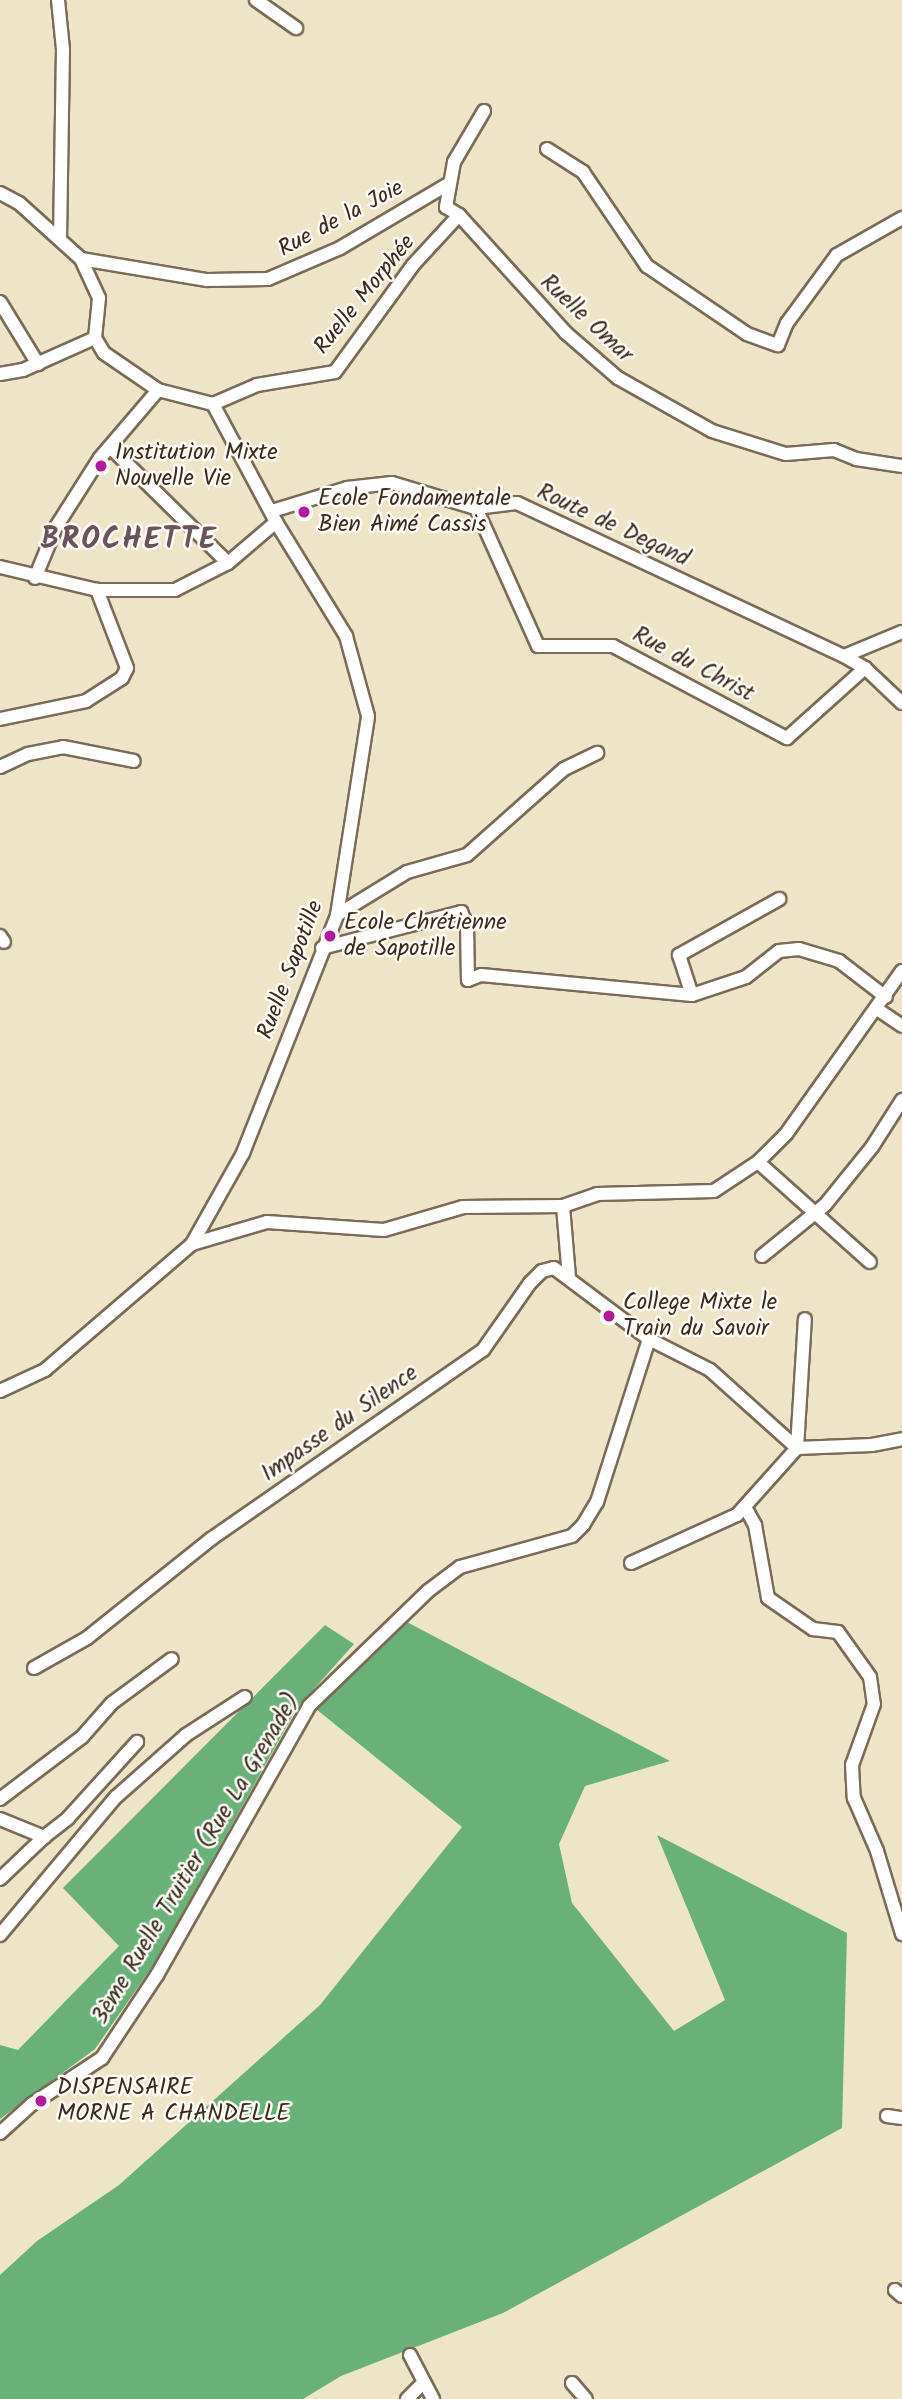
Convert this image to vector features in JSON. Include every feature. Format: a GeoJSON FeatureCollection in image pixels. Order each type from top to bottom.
{"type":"FeatureCollection","features":[{"type":"Feature","properties":{"kind":"street"},"geometry":{"type":"LineString","coordinates":[[58,0],[63,49],[60,238]]}},
{"type":"Feature","properties":{"kind":"street"},"geometry":{"type":"LineString","coordinates":[[256,0],[296,28]]}},
{"type":"Feature","properties":{"kind":"street","name":"Ruelle Omar"},"geometry":{"type":"LineString","coordinates":[[484,111],[454,162],[446,207],[459,215],[509,275],[618,378],[712,431],[786,454],[834,450],[856,459],[902,466]]}},
{"type":"Feature","properties":{"kind":"street"},"geometry":{"type":"LineString","coordinates":[[547,149],[583,172],[647,267],[747,334],[778,345],[787,323],[837,255],[902,218]]}},
{"type":"Feature","properties":{"kind":"street","name":"Rue de la Joie"},"geometry":{"type":"LineString","coordinates":[[81,259],[207,281],[268,279],[340,248],[450,183]]}},
{"type":"Feature","properties":{"kind":"street"},"geometry":{"type":"LineString","coordinates":[[0,193],[19,202],[81,259],[99,298],[95,338],[104,353],[158,390],[213,404]]}},
{"type":"Feature","properties":{"kind":"street","name":"Ruelle Morphée"},"geometry":{"type":"LineString","coordinates":[[213,404],[257,384],[335,372],[413,265],[459,215]]}},
{"type":"Feature","properties":{"kind":"street"},"geometry":{"type":"LineString","coordinates":[[0,302],[38,364]]}},
{"type":"Feature","properties":{"kind":"street"},"geometry":{"type":"LineString","coordinates":[[0,374],[38,364],[95,338]]}},
{"type":"Feature","properties":{"kind":"street"},"geometry":{"type":"LineString","coordinates":[[35,578],[56,527],[110,447],[158,390]]}},
{"type":"Feature","properties":{"kind":"street","name":"Ruelle Sapotille"},"geometry":{"type":"LineString","coordinates":[[0,1391],[45,1370],[191,1244],[243,1153],[322,947],[337,915],[368,716],[346,636],[274,517],[213,404]]}},
{"type":"Feature","properties":{"kind":"street"},"geometry":{"type":"LineString","coordinates":[[110,447],[228,563]]}},
{"type":"Feature","properties":{"kind":"street","name":"Route de Degand"},"geometry":{"type":"LineString","coordinates":[[274,517],[347,488],[392,483],[476,508],[517,503],[844,656],[865,668],[902,704]]}},
{"type":"Feature","properties":{"kind":"street","name":"Rue du Christ"},"geometry":{"type":"LineString","coordinates":[[476,508],[538,646],[613,646],[787,738],[865,668]]}},
{"type":"Feature","properties":{"kind":"street"},"geometry":{"type":"LineString","coordinates":[[0,567],[35,578],[97,590],[174,590],[228,563],[274,517]]}},
{"type":"Feature","properties":{"kind":"street"},"geometry":{"type":"LineString","coordinates":[[0,719],[86,701],[122,678],[127,668],[97,590]]}},
{"type":"Feature","properties":{"kind":"street"},"geometry":{"type":"LineString","coordinates":[[844,656],[902,632]]}},
{"type":"Feature","properties":{"kind":"street"},"geometry":{"type":"LineString","coordinates":[[0,767],[28,754],[63,747],[134,761]]}},
{"type":"Feature","properties":{"kind":"street"},"geometry":{"type":"LineString","coordinates":[[337,915],[407,872],[467,855],[565,769],[597,753]]}},
{"type":"Feature","properties":{"kind":"street"},"geometry":{"type":"LineString","coordinates":[[692,995],[679,955],[779,899]]}},
{"type":"Feature","properties":{"kind":"street"},"geometry":{"type":"LineString","coordinates":[[322,947],[461,912],[467,925],[468,979],[481,975],[692,995],[746,977],[779,951],[799,949],[839,961],[886,997]]}},
{"type":"Feature","properties":{"kind":"street"},"geometry":{"type":"LineString","coordinates":[[191,1244],[267,1222],[384,1230],[463,1207],[563,1206],[597,1194],[715,1191],[758,1162],[786,1134],[902,971]]}},
{"type":"Feature","properties":{"kind":"street"},"geometry":{"type":"LineString","coordinates":[[877,1009],[902,1026]]}},
{"type":"Feature","properties":{"kind":"street"},"geometry":{"type":"LineString","coordinates":[[762,1256],[825,1205],[872,1147],[902,1100]]}},
{"type":"Feature","properties":{"kind":"street"},"geometry":{"type":"LineString","coordinates":[[758,1162],[870,1262]]}},
{"type":"Feature","properties":{"kind":"street"},"geometry":{"type":"LineString","coordinates":[[563,1206],[569,1276],[599,1305],[649,1339],[710,1370],[797,1448],[872,1445],[902,1438]]}},
{"type":"Feature","properties":{"kind":"street","name":"Impasse du Silence"},"geometry":{"type":"LineString","coordinates":[[34,1668],[87,1638],[211,1539],[483,1350],[542,1272],[554,1268],[569,1276]]}},
{"type":"Feature","properties":{"kind":"street"},"geometry":{"type":"LineString","coordinates":[[631,1563],[737,1515],[797,1448],[806,1319]]}},
{"type":"Feature","properties":{"kind":"street","name":"3ème Ruelle Truitier (Rue La Grenade)"},"geometry":{"type":"LineString","coordinates":[[0,2133],[32,2104],[102,2058],[157,1975],[309,1706],[428,1591],[460,1567],[572,1535],[583,1525],[597,1502],[649,1339]]}},
{"type":"Feature","properties":{"kind":"street"},"geometry":{"type":"LineString","coordinates":[[745,1507],[755,1525],[768,1598],[813,1629],[838,1632],[870,1677],[874,1704],[852,1765],[854,1798],[877,1851],[902,1934]]}},
{"type":"Feature","properties":{"kind":"street"},"geometry":{"type":"LineString","coordinates":[[0,1799],[82,1737],[112,1703],[173,1659]]}},
{"type":"Feature","properties":{"kind":"street"},"geometry":{"type":"LineString","coordinates":[[0,1935],[116,1797],[186,1735],[245,1697]]}},
{"type":"Feature","properties":{"kind":"street"},"geometry":{"type":"LineString","coordinates":[[0,1879],[68,1818],[137,1742]]}},
{"type":"Feature","properties":{"kind":"street"},"geometry":{"type":"LineString","coordinates":[[0,1819],[44,1837]]}},
{"type":"Feature","properties":{"kind":"street"},"geometry":{"type":"LineString","coordinates":[[887,2116],[902,2118]]}},
{"type":"Feature","properties":{"kind":"street"},"geometry":{"type":"LineString","coordinates":[[410,2355],[433,2399]]}},
{"type":"Feature","properties":{"kind":"street"},"geometry":{"type":"LineString","coordinates":[[407,2399],[423,2383]]}},
{"type":"Feature","properties":{"kind":"street"},"geometry":{"type":"LineString","coordinates":[[572,2383],[586,2399]]}},
{"type":"Feature","properties":{"kind":"green space"},"geometry":{"type":"Polygon","coordinates":[[[405,1621],[670,1761],[585,1786],[559,1844],[572,1903],[674,2031],[725,2000],[657,1835],[847,1933],[842,2128],[503,2313],[341,2376],[303,2399],[0,2399],[0,2275],[37,2241],[119,2185],[320,2005],[462,1827],[316,1709],[405,1621]]]}},
{"type":"Feature","properties":{"kind":"green space"},"geometry":{"type":"Polygon","coordinates":[[[325,1625],[354,1644],[297,1708],[154,1964],[95,2049],[0,2119],[0,2045],[18,2050],[119,1946],[63,1888],[325,1625]]]}},
{"type":"Feature","properties":{"kind":"place","name":"Institution Mixte Nouvelle Vie"},"geometry":{"type":"Point","coordinates":[101,466]}},
{"type":"Feature","properties":{"kind":"place","name":"Ecole Fondamentale Bien Aimé Cassis"},"geometry":{"type":"Point","coordinates":[304,512]}},
{"type":"Feature","properties":{"kind":"place","name":"Ecole Chrétienne de Sapotille"},"geometry":{"type":"Point","coordinates":[330,936]}},
{"type":"Feature","properties":{"kind":"place","name":"College Mixte le Train du Savoir"},"geometry":{"type":"Point","coordinates":[609,1316]}},
{"type":"Feature","properties":{"kind":"place","name":"DISPENSAIRE MORNE A CHANDELLE"},"geometry":{"type":"Point","coordinates":[41,2101]}},
{"type":"Feature","properties":{"kind":"district","name":"BROCHETTE"},"geometry":{"type":"Point","coordinates":[129,540]}}]}
